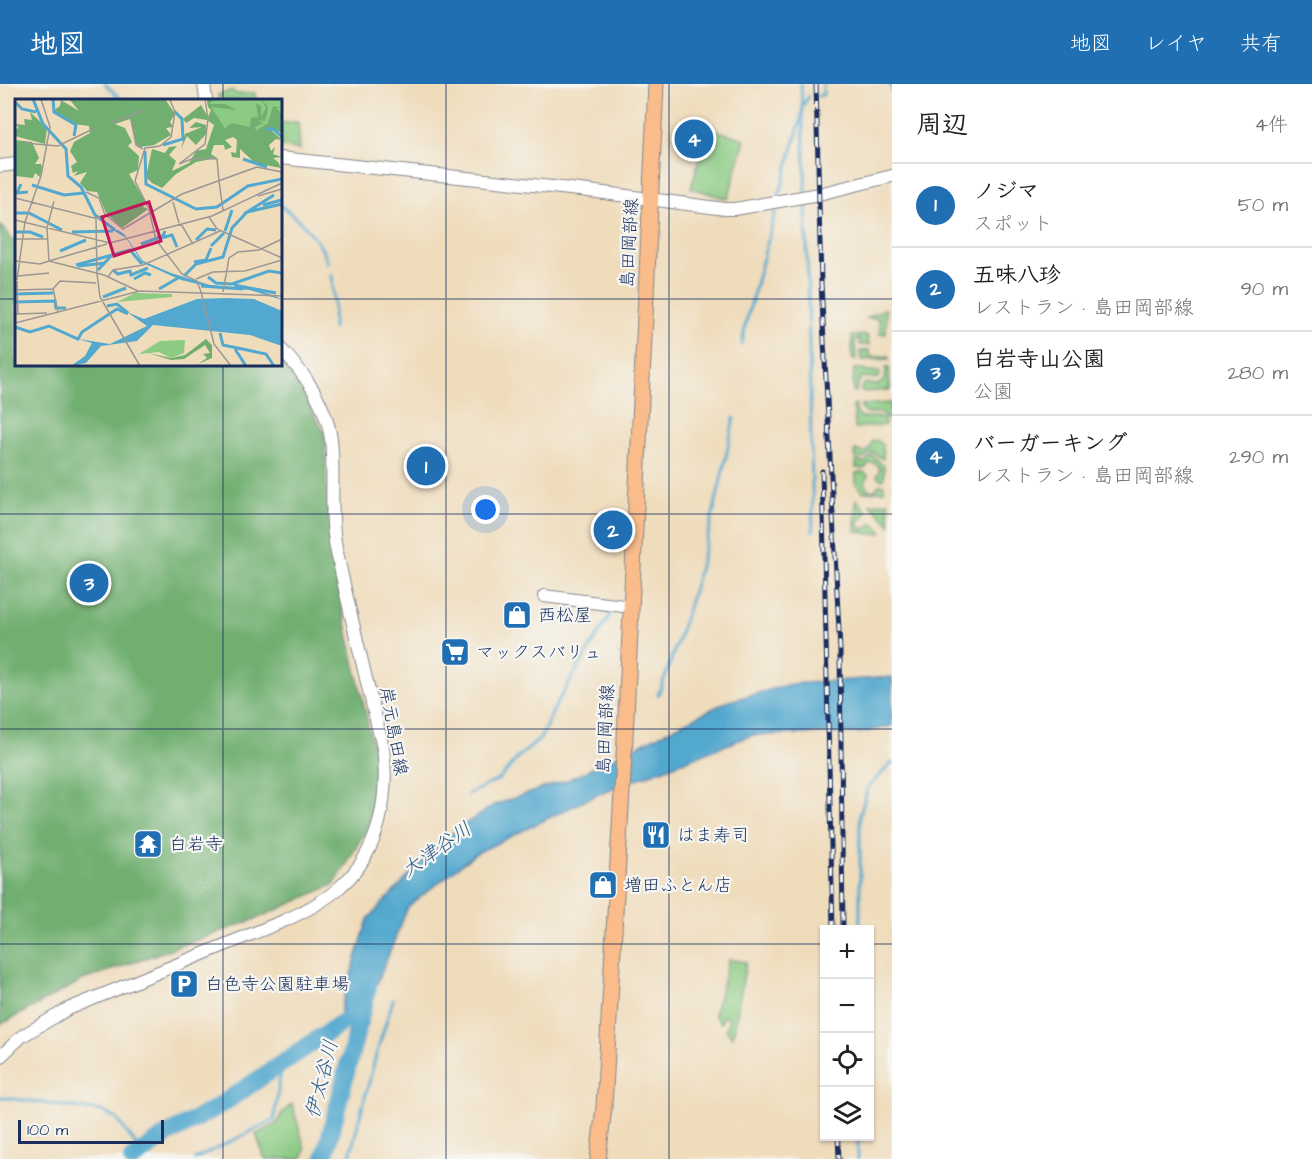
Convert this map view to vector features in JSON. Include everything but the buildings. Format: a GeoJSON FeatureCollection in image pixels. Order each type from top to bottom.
{"type":"FeatureCollection","features":[{"type":"Feature","properties":{"kind":"main road","name":"島田岡部線"},"geometry":{"type":"LineString","coordinates":[[598,1159],[604,1107],[625,738],[656,84]]}},
{"type":"Feature","properties":{"kind":"street"},"geometry":{"type":"LineString","coordinates":[[204,84],[206,99]]}},
{"type":"Feature","properties":{"kind":"street"},"geometry":{"type":"LineString","coordinates":[[282,158],[729,209],[806,197],[892,176]]}},
{"type":"Feature","properties":{"kind":"street"},"geometry":{"type":"LineString","coordinates":[[0,166],[15,164]]}},
{"type":"Feature","properties":{"kind":"street","name":"岸元島田線"},"geometry":{"type":"LineString","coordinates":[[0,1057],[21,1036],[68,1009],[286,921],[310,908],[342,885],[364,857],[374,838],[384,803],[386,767],[335,541],[328,423],[310,385],[282,350]]}},
{"type":"Feature","properties":{"kind":"street"},"geometry":{"type":"LineString","coordinates":[[544,596],[631,607]]}},
{"type":"Feature","properties":{"kind":"green space"},"geometry":{"type":"Polygon","coordinates":[[[232,90],[236,94],[255,93],[256,99],[219,99],[218,95],[232,90]]]}},
{"type":"Feature","properties":{"kind":"green space"},"geometry":{"type":"Polygon","coordinates":[[[298,122],[300,150],[282,146],[282,123],[298,122]]]}},
{"type":"Feature","properties":{"kind":"green space"},"geometry":{"type":"Polygon","coordinates":[[[708,128],[745,139],[728,199],[691,188],[708,128]]]}},
{"type":"Feature","properties":{"kind":"green space"},"geometry":{"type":"Polygon","coordinates":[[[0,225],[15,240],[15,366],[282,366],[282,363],[292,375],[325,434],[327,505],[335,574],[375,756],[370,823],[335,884],[256,919],[83,980],[0,1025],[0,225]]]}},
{"type":"Feature","properties":{"kind":"green space"},"geometry":{"type":"Polygon","coordinates":[[[886,310],[886,334],[880,334],[879,319],[867,318],[886,310]]]}},
{"type":"Feature","properties":{"kind":"green space"},"geometry":{"type":"Polygon","coordinates":[[[867,335],[869,345],[860,345],[859,339],[855,340],[856,358],[852,359],[852,336],[867,335]]]}},
{"type":"Feature","properties":{"kind":"green space"},"geometry":{"type":"Polygon","coordinates":[[[869,350],[871,357],[888,356],[889,359],[861,360],[860,351],[869,350]]]}},
{"type":"Feature","properties":{"kind":"green space"},"geometry":{"type":"Polygon","coordinates":[[[886,368],[889,368],[890,390],[861,392],[865,383],[878,385],[885,379],[886,368]]]}},
{"type":"Feature","properties":{"kind":"green space"},"geometry":{"type":"Polygon","coordinates":[[[854,369],[865,369],[865,372],[879,371],[879,378],[860,378],[856,392],[853,392],[854,369]]]}},
{"type":"Feature","properties":{"kind":"green space"},"geometry":{"type":"Polygon","coordinates":[[[890,403],[892,422],[881,413],[868,414],[862,410],[861,405],[890,403]]]}},
{"type":"Feature","properties":{"kind":"green space"},"geometry":{"type":"Polygon","coordinates":[[[856,404],[859,416],[884,418],[885,425],[855,428],[853,405],[856,404]]]}},
{"type":"Feature","properties":{"kind":"green space"},"geometry":{"type":"Polygon","coordinates":[[[877,440],[883,445],[883,459],[872,452],[863,459],[855,457],[855,450],[865,453],[872,441],[877,440]]]}},
{"type":"Feature","properties":{"kind":"green space"},"geometry":{"type":"Polygon","coordinates":[[[872,455],[884,466],[884,479],[882,480],[877,476],[880,469],[876,464],[870,463],[864,469],[856,468],[856,460],[864,463],[872,455]]]}},
{"type":"Feature","properties":{"kind":"green space"},"geometry":{"type":"Polygon","coordinates":[[[864,472],[868,476],[865,482],[867,489],[874,491],[880,484],[884,485],[884,491],[863,492],[856,484],[856,473],[864,472]]]}},
{"type":"Feature","properties":{"kind":"green space"},"geometry":{"type":"Polygon","coordinates":[[[856,499],[867,512],[857,524],[864,530],[873,523],[882,533],[870,534],[855,531],[856,499]]]}},
{"type":"Feature","properties":{"kind":"green space"},"geometry":{"type":"Polygon","coordinates":[[[888,502],[890,525],[870,504],[888,502]]]}},
{"type":"Feature","properties":{"kind":"green space"},"geometry":{"type":"Polygon","coordinates":[[[729,959],[746,962],[733,1037],[726,1030],[729,1018],[723,1016],[721,1023],[714,1015],[729,959]]]}},
{"type":"Feature","properties":{"kind":"green space"},"geometry":{"type":"Polygon","coordinates":[[[292,1104],[305,1149],[302,1159],[265,1159],[256,1134],[276,1124],[282,1113],[292,1104]]]}},
{"type":"Feature","properties":{"kind":"water"},"geometry":{"type":"Polygon","coordinates":[[[892,677],[892,726],[860,733],[752,735],[598,794],[475,854],[408,907],[374,991],[361,1009],[340,1023],[341,1007],[368,919],[446,837],[494,805],[570,779],[726,702],[790,684],[892,677]]]}},
{"type":"Feature","properties":{"kind":"waterway"},"geometry":{"type":"LineString","coordinates":[[105,84],[121,99]]}},
{"type":"Feature","properties":{"kind":"waterway"},"geometry":{"type":"LineString","coordinates":[[801,84],[806,193]]}},
{"type":"Feature","properties":{"kind":"waterway"},"geometry":{"type":"LineString","coordinates":[[818,96],[823,95],[823,84]]}},
{"type":"Feature","properties":{"kind":"waterway"},"geometry":{"type":"LineString","coordinates":[[892,86],[890,86],[892,91]]}},
{"type":"Feature","properties":{"kind":"waterway"},"geometry":{"type":"LineString","coordinates":[[804,105],[808,96]]}},
{"type":"Feature","properties":{"kind":"waterway"},"geometry":{"type":"LineString","coordinates":[[779,197],[803,111]]}},
{"type":"Feature","properties":{"kind":"waterway"},"geometry":{"type":"LineString","coordinates":[[806,200],[813,531]]}},
{"type":"Feature","properties":{"kind":"waterway"},"geometry":{"type":"LineString","coordinates":[[742,344],[777,206]]}},
{"type":"Feature","properties":{"kind":"waterway"},"geometry":{"type":"LineString","coordinates":[[282,207],[315,238],[328,264]]}},
{"type":"Feature","properties":{"kind":"waterway"},"geometry":{"type":"LineString","coordinates":[[332,275],[333,329]]}},
{"type":"Feature","properties":{"kind":"waterway"},"geometry":{"type":"LineString","coordinates":[[658,695],[682,627],[702,558],[734,418]]}},
{"type":"Feature","properties":{"kind":"waterway"},"geometry":{"type":"LineString","coordinates":[[468,794],[500,779],[518,757],[540,739],[557,703],[613,610]]}},
{"type":"Feature","properties":{"kind":"waterway"},"geometry":{"type":"LineString","coordinates":[[860,925],[860,815],[868,787],[892,763]]}},
{"type":"Feature","properties":{"kind":"waterway","name":"伊太谷川"},"geometry":{"type":"LineString","coordinates":[[324,1159],[368,987]]}},
{"type":"Feature","properties":{"kind":"waterway"},"geometry":{"type":"LineString","coordinates":[[349,1159],[393,1000]]}},
{"type":"Feature","properties":{"kind":"waterway","name":"大津谷川"},"geometry":{"type":"LineString","coordinates":[[132,1159],[165,1136],[219,1106],[359,1011]]}},
{"type":"Feature","properties":{"kind":"waterway"},"geometry":{"type":"LineString","coordinates":[[195,1159],[274,1120],[282,1062]]}},
{"type":"Feature","properties":{"kind":"waterway"},"geometry":{"type":"LineString","coordinates":[[0,1097],[102,1111],[117,1119],[141,1152]]}},
{"type":"Feature","properties":{"kind":"waterway"},"geometry":{"type":"LineString","coordinates":[[858,1141],[858,1159]]}},
{"type":"Feature","properties":{"kind":"railway"},"geometry":{"type":"LineString","coordinates":[[816,84],[821,283],[840,650],[843,925]]}},
{"type":"Feature","properties":{"kind":"railway"},"geometry":{"type":"LineString","coordinates":[[822,471],[833,925]]}},
{"type":"Feature","properties":{"kind":"railway"},"geometry":{"type":"LineString","coordinates":[[838,1141],[839,1159]]}},
{"type":"Feature","properties":{"kind":"place","name":"バーガーキング"},"geometry":{"type":"Point","coordinates":[694,139]}},
{"type":"Feature","properties":{"kind":"place","name":"ノジマ"},"geometry":{"type":"Point","coordinates":[426,466]}},
{"type":"Feature","properties":{"kind":"place","name":"五味八珍"},"geometry":{"type":"Point","coordinates":[613,530]}},
{"type":"Feature","properties":{"kind":"place","name":"白岩寺山公園"},"geometry":{"type":"Point","coordinates":[89,583]}},
{"type":"Feature","properties":{"kind":"place","name":"西松屋"},"geometry":{"type":"Point","coordinates":[517,615]}},
{"type":"Feature","properties":{"kind":"place","name":"マックスバリュ"},"geometry":{"type":"Point","coordinates":[455,652]}},
{"type":"Feature","properties":{"kind":"place","name":"はま寿司"},"geometry":{"type":"Point","coordinates":[656,835]}},
{"type":"Feature","properties":{"kind":"place","name":"白岩寺"},"geometry":{"type":"Point","coordinates":[148,844]}},
{"type":"Feature","properties":{"kind":"place","name":"増田ふとん店"},"geometry":{"type":"Point","coordinates":[603,885]}},
{"type":"Feature","properties":{"kind":"place","name":"白色寺公園駐車場"},"geometry":{"type":"Point","coordinates":[184,984]}}]}
